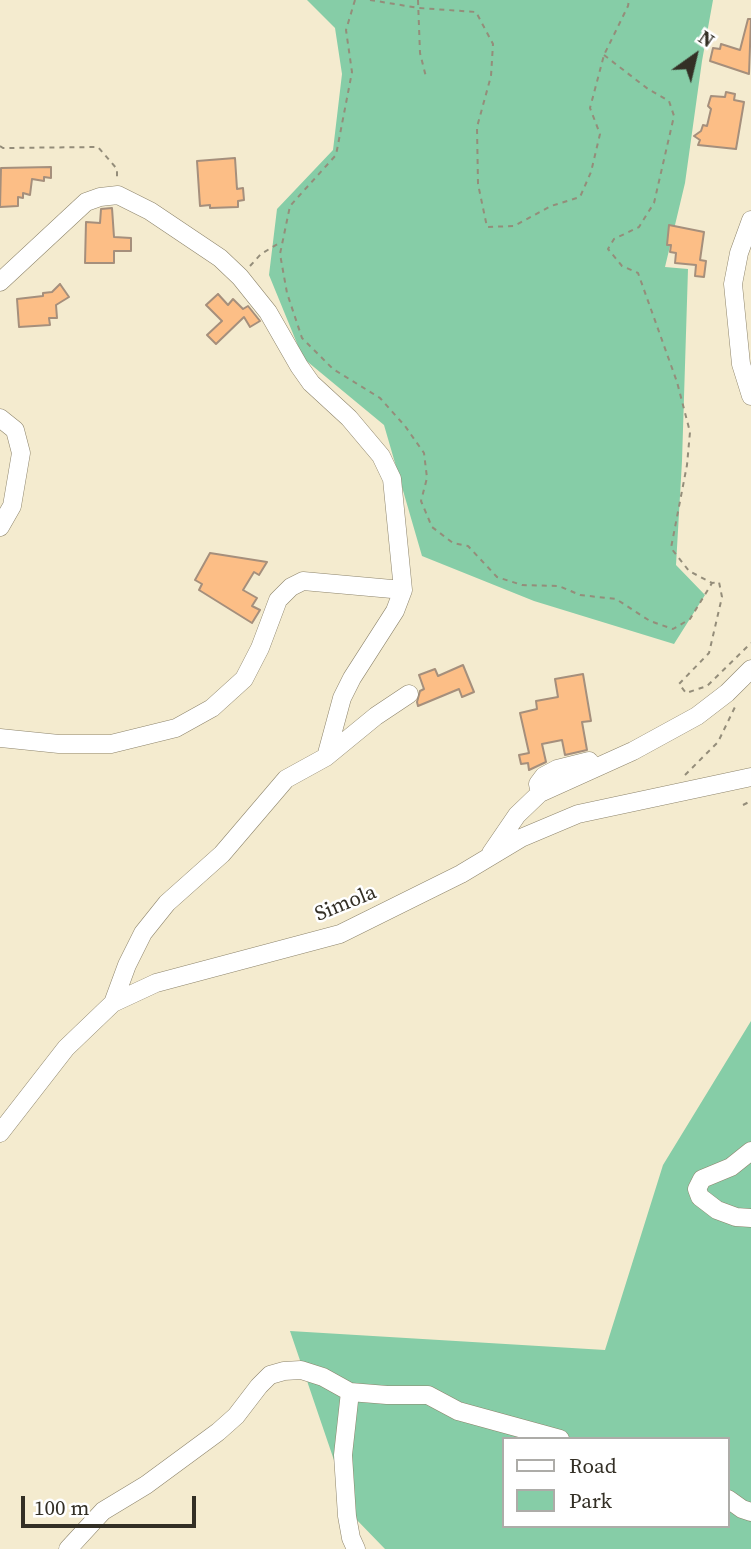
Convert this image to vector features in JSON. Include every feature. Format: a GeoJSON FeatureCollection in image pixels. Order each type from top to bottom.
{"type":"FeatureCollection","features":[{"type":"Feature","properties":{"kind":"street"},"geometry":{"type":"LineString","coordinates":[[0,282],[86,202],[118,195],[150,211],[210,251],[240,277],[268,313],[311,383],[349,418],[381,456],[392,480],[403,590],[395,611],[342,698],[326,757]]}},
{"type":"Feature","properties":{"kind":"street"},"geometry":{"type":"LineString","coordinates":[[751,220],[739,253],[733,284],[741,364],[751,396]]}},
{"type":"Feature","properties":{"kind":"street"},"geometry":{"type":"LineString","coordinates":[[0,418],[15,430],[22,453],[12,506],[0,527]]}},
{"type":"Feature","properties":{"kind":"street"},"geometry":{"type":"LineString","coordinates":[[0,738],[60,744],[111,744],[176,728],[212,708],[244,679],[260,648],[278,600],[291,587],[303,581],[403,590]]}},
{"type":"Feature","properties":{"kind":"street"},"geometry":{"type":"LineString","coordinates":[[487,859],[517,814],[540,793],[611,761],[697,716],[727,693],[751,669]]}},
{"type":"Feature","properties":{"kind":"street"},"geometry":{"type":"LineString","coordinates":[[113,1003],[127,965],[143,933],[167,903],[222,854],[286,779],[326,757],[376,716],[409,694]]}},
{"type":"Feature","properties":{"kind":"street","name":"Simola"},"geometry":{"type":"LineString","coordinates":[[0,1133],[66,1048],[113,1003],[156,983],[340,934],[450,880],[521,838],[578,814],[751,777]]}},
{"type":"Feature","properties":{"kind":"street"},"geometry":{"type":"LineString","coordinates":[[751,1151],[731,1167],[702,1179],[697,1189],[700,1196],[717,1210],[736,1217],[751,1218]]}},
{"type":"Feature","properties":{"kind":"street"},"geometry":{"type":"LineString","coordinates":[[68,1549],[103,1511],[166,1470],[236,1416],[270,1375],[284,1371],[301,1370],[323,1377],[350,1392],[428,1395],[458,1411],[481,1415],[553,1437]]}},
{"type":"Feature","properties":{"kind":"street"},"geometry":{"type":"LineString","coordinates":[[350,1392],[343,1455],[347,1516],[356,1549]]}},
{"type":"Feature","properties":{"kind":"street"},"geometry":{"type":"LineString","coordinates":[[730,1501],[751,1512]]}},
{"type":"Feature","properties":{"kind":"path"},"geometry":{"type":"LineString","coordinates":[[355,0],[346,30],[352,72],[336,155],[290,206],[280,254],[287,293],[303,338],[333,369],[380,398],[405,426],[424,453],[427,478],[421,501],[432,527],[453,543],[468,546],[497,577],[522,585],[559,586],[580,595],[616,599],[650,621],[673,629],[690,619],[712,583]]}},
{"type":"Feature","properties":{"kind":"path"},"geometry":{"type":"LineString","coordinates":[[370,0],[419,8],[476,12],[493,44],[491,76],[477,127],[478,184],[487,227],[514,226],[551,206],[580,197],[592,172],[600,134],[590,108],[604,55],[629,0]]}},
{"type":"Feature","properties":{"kind":"path"},"geometry":{"type":"LineString","coordinates":[[418,0],[420,52],[426,77]]}},
{"type":"Feature","properties":{"kind":"path"},"geometry":{"type":"LineString","coordinates":[[604,55],[648,89],[669,101],[674,116],[654,203],[639,227],[614,239],[608,249],[622,266],[638,273],[677,382],[690,432],[687,465],[671,548],[689,571],[712,583],[719,582],[722,597],[709,653],[679,684],[686,693],[707,686],[751,643]]}},
{"type":"Feature","properties":{"kind":"path"},"geometry":{"type":"LineString","coordinates":[[1,147],[98,147],[117,169],[118,195]]}},
{"type":"Feature","properties":{"kind":"path"},"geometry":{"type":"LineString","coordinates":[[240,277],[261,254],[283,242]]}},
{"type":"Feature","properties":{"kind":"path"},"geometry":{"type":"LineString","coordinates":[[686,779],[687,771],[718,741],[734,708]]}},
{"type":"Feature","properties":{"kind":"path"},"geometry":{"type":"LineString","coordinates":[[743,805],[751,802]]}},
{"type":"Feature","properties":{"kind":"green space"},"geometry":{"type":"Polygon","coordinates":[[[307,0],[713,0],[685,183],[665,267],[688,269],[676,565],[705,595],[674,644],[534,601],[422,556],[384,425],[303,358],[269,275],[277,209],[333,150],[342,74],[335,28],[307,0]]]}},
{"type":"Feature","properties":{"kind":"green space"},"geometry":{"type":"Polygon","coordinates":[[[751,1021],[751,1549],[385,1549],[353,1516],[290,1331],[605,1350],[663,1165],[751,1021]]]}},
{"type":"Feature","properties":{"kind":"building"},"geometry":{"type":"Polygon","coordinates":[[[748,19],[751,19],[749,74],[710,61],[713,48],[720,49],[721,44],[740,50],[748,19]]]}},
{"type":"Feature","properties":{"kind":"building"},"geometry":{"type":"Polygon","coordinates":[[[726,92],[735,94],[734,100],[744,102],[736,149],[698,145],[700,140],[694,136],[701,131],[703,125],[707,126],[711,96],[725,97],[726,92]]]}},
{"type":"Feature","properties":{"kind":"building"},"geometry":{"type":"Polygon","coordinates":[[[235,158],[237,189],[243,188],[244,200],[238,201],[238,207],[200,206],[197,161],[235,158]]]}},
{"type":"Feature","properties":{"kind":"building"},"geometry":{"type":"Polygon","coordinates":[[[51,167],[51,178],[44,177],[44,181],[32,179],[30,195],[23,193],[23,198],[18,197],[18,206],[0,207],[1,168],[51,167]]]}},
{"type":"Feature","properties":{"kind":"building"},"geometry":{"type":"Polygon","coordinates":[[[112,208],[114,237],[131,238],[131,251],[114,251],[114,263],[85,263],[86,222],[100,223],[101,209],[112,208]]]}},
{"type":"Feature","properties":{"kind":"building"},"geometry":{"type":"Polygon","coordinates":[[[669,225],[704,232],[700,260],[706,261],[704,277],[695,276],[696,265],[675,263],[676,253],[670,252],[671,245],[667,245],[669,225]]]}},
{"type":"Feature","properties":{"kind":"building"},"geometry":{"type":"Polygon","coordinates":[[[60,284],[69,297],[56,305],[57,318],[49,318],[50,325],[19,327],[17,299],[43,296],[43,293],[52,292],[60,284]]]}},
{"type":"Feature","properties":{"kind":"building"},"geometry":{"type":"Polygon","coordinates":[[[218,294],[228,305],[233,299],[243,309],[248,306],[260,321],[250,327],[244,317],[216,344],[207,335],[222,321],[206,305],[218,294]]]}},
{"type":"Feature","properties":{"kind":"building"},"geometry":{"type":"Polygon","coordinates":[[[210,553],[267,562],[259,575],[254,572],[243,590],[257,598],[252,606],[260,610],[252,623],[199,590],[202,584],[195,580],[210,553]]]}},
{"type":"Feature","properties":{"kind":"building"},"geometry":{"type":"Polygon","coordinates":[[[463,665],[474,692],[462,697],[459,689],[418,706],[420,691],[424,689],[419,675],[435,669],[438,676],[463,665]]]}},
{"type":"Feature","properties":{"kind":"building"},"geometry":{"type":"Polygon","coordinates":[[[583,674],[591,721],[582,722],[587,750],[565,755],[562,740],[542,744],[546,762],[529,770],[528,763],[521,764],[519,755],[529,753],[520,713],[537,709],[536,701],[558,697],[555,679],[583,674]]]}}]}
